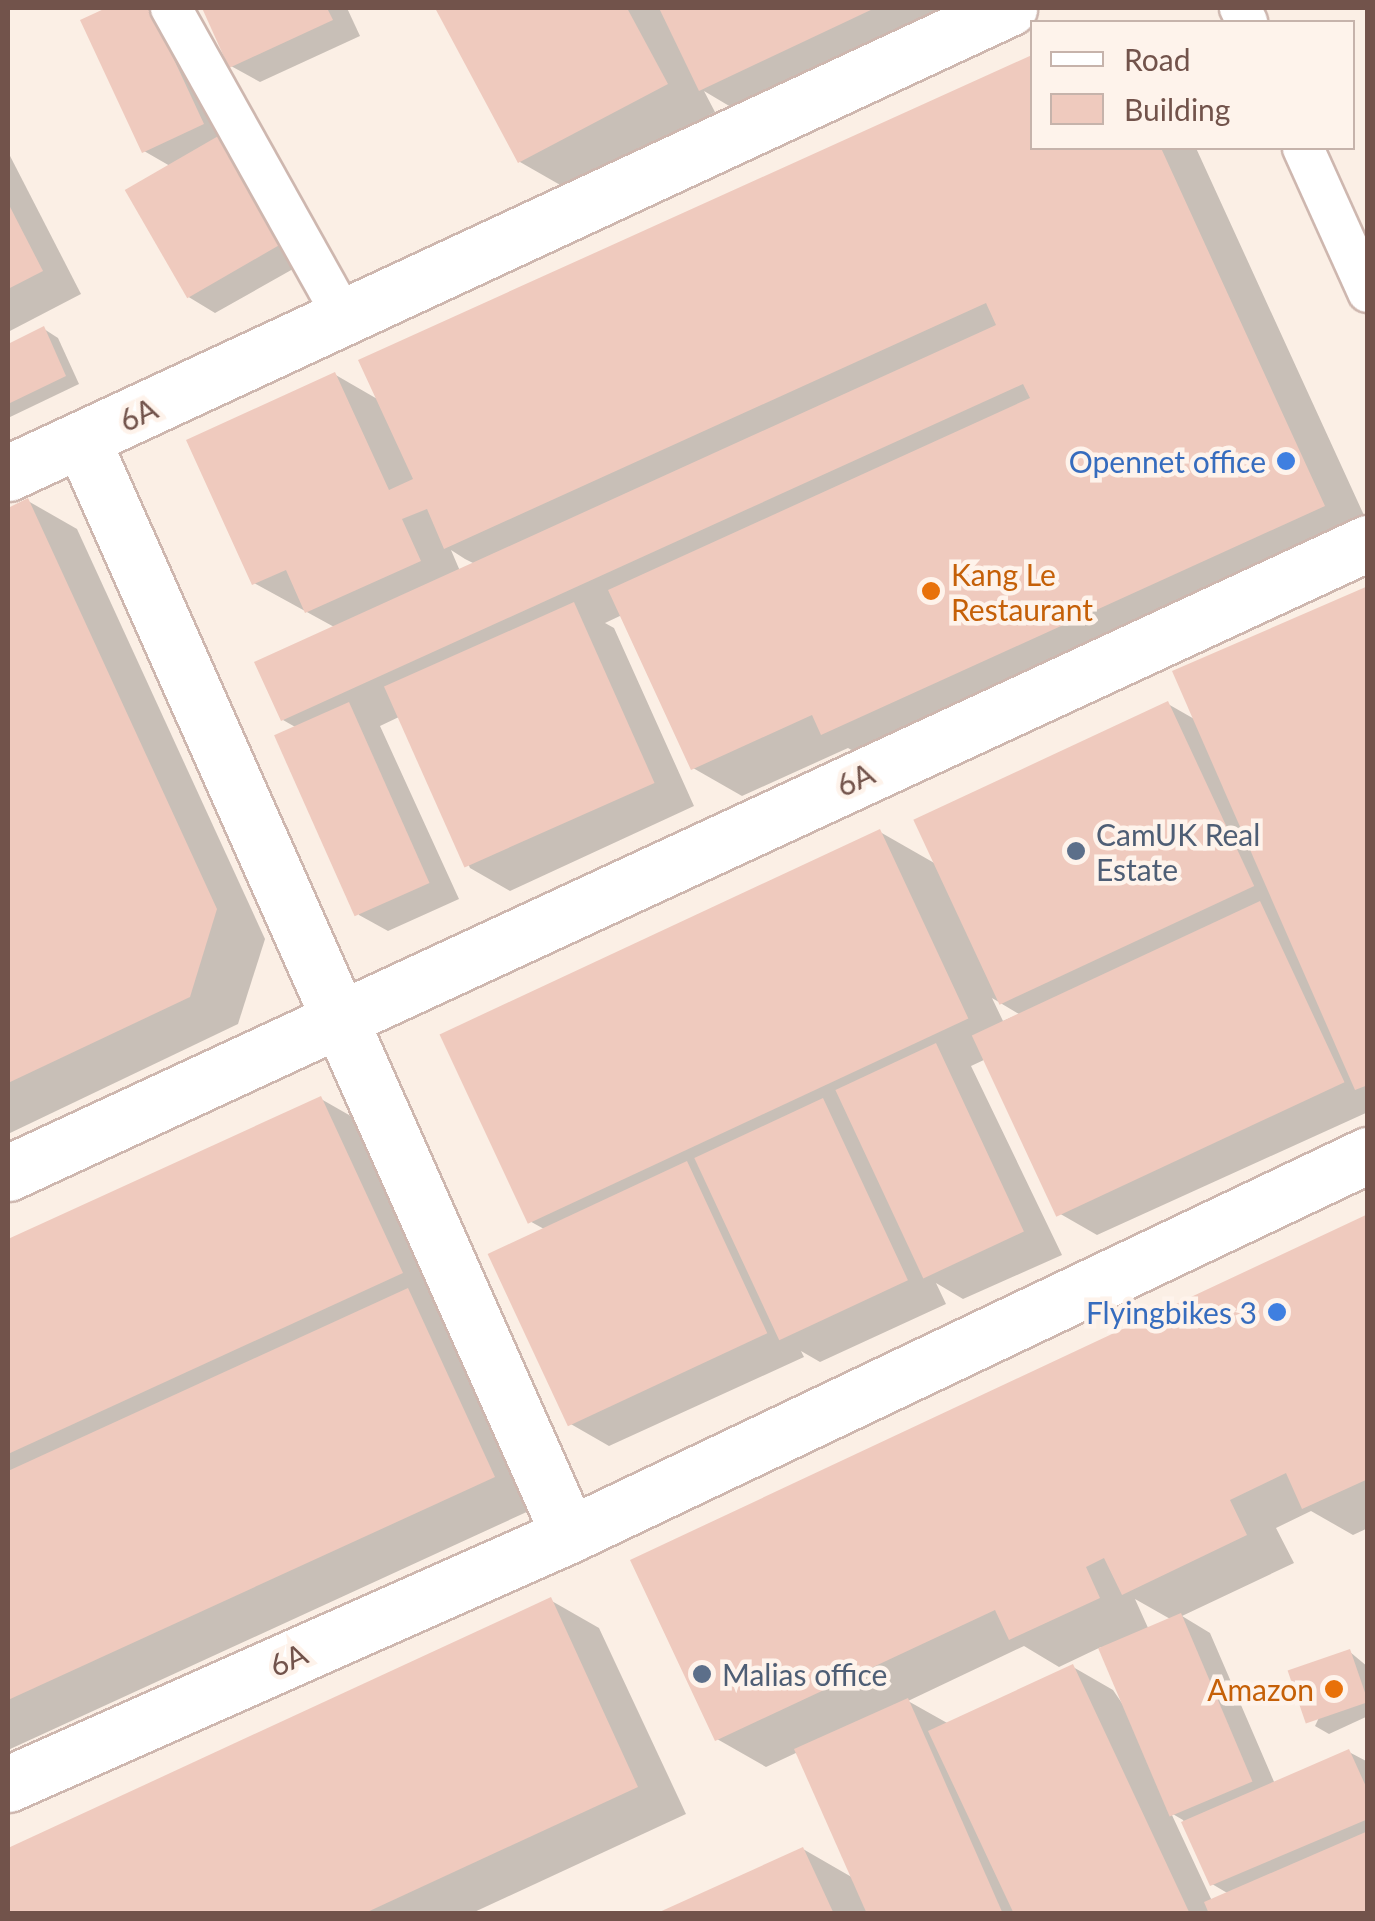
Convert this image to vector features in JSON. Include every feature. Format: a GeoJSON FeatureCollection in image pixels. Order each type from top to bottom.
{"type":"FeatureCollection","features":[{"type":"Feature","properties":{"kind":"street","name":"6A"},"geometry":{"type":"LineString","coordinates":[[8,473],[1008,8]]}},
{"type":"Feature","properties":{"kind":"street","name":"6A"},"geometry":{"type":"LineString","coordinates":[[82,440],[342,1014],[569,1535]]}},
{"type":"Feature","properties":{"kind":"street","name":"6A"},"geometry":{"type":"LineString","coordinates":[[8,1173],[342,1014],[1368,544]]}},
{"type":"Feature","properties":{"kind":"street","name":"6A"},"geometry":{"type":"LineString","coordinates":[[8,1784],[569,1535],[1368,1155]]}},
{"type":"Feature","properties":{"kind":"lane"},"geometry":{"type":"LineString","coordinates":[[171,8],[344,318]]}},
{"type":"Feature","properties":{"kind":"lane"},"geometry":{"type":"LineString","coordinates":[[1304,150],[1368,292]]}},
{"type":"Feature","properties":{"kind":"building"},"geometry":{"type":"Polygon","coordinates":[[[106,8],[150,8],[204,124],[142,153],[80,20],[106,8]]]}},
{"type":"Feature","properties":{"kind":"building"},"geometry":{"type":"Polygon","coordinates":[[[202,8],[327,8],[333,20],[229,68],[202,8]]]}},
{"type":"Feature","properties":{"kind":"building"},"geometry":{"type":"Polygon","coordinates":[[[435,8],[627,8],[668,84],[518,163],[435,8]]]}},
{"type":"Feature","properties":{"kind":"building"},"geometry":{"type":"Polygon","coordinates":[[[659,8],[875,8],[699,91],[659,8]]]}},
{"type":"Feature","properties":{"kind":"building"},"geometry":{"type":"Polygon","coordinates":[[[1030,56],[1030,150],[1162,150],[1325,506],[821,735],[812,715],[691,770],[608,590],[1030,398],[1023,384],[281,721],[254,662],[996,325],[986,303],[444,549],[427,509],[402,519],[421,561],[305,613],[286,570],[252,585],[186,440],[335,372],[389,490],[413,479],[358,360],[1030,56]]]}},
{"type":"Feature","properties":{"kind":"building"},"geometry":{"type":"Polygon","coordinates":[[[220,135],[282,243],[187,298],[125,190],[220,135]]]}},
{"type":"Feature","properties":{"kind":"building"},"geometry":{"type":"Polygon","coordinates":[[[8,203],[43,271],[8,289],[8,203]]]}},
{"type":"Feature","properties":{"kind":"building"},"geometry":{"type":"Polygon","coordinates":[[[44,326],[66,376],[8,404],[8,344],[44,326]]]}},
{"type":"Feature","properties":{"kind":"building"},"geometry":{"type":"Polygon","coordinates":[[[28,498],[217,909],[190,997],[8,1083],[8,508],[28,498]]]}},
{"type":"Feature","properties":{"kind":"building"},"geometry":{"type":"Polygon","coordinates":[[[1368,586],[1368,1085],[1355,1090],[1172,671],[1368,586]]]}},
{"type":"Feature","properties":{"kind":"building"},"geometry":{"type":"Polygon","coordinates":[[[574,602],[655,783],[465,867],[384,687],[574,602]]]}},
{"type":"Feature","properties":{"kind":"building"},"geometry":{"type":"Polygon","coordinates":[[[1168,701],[1254,886],[1000,1005],[913,820],[1168,701]]]}},
{"type":"Feature","properties":{"kind":"building"},"geometry":{"type":"Polygon","coordinates":[[[349,702],[430,883],[355,916],[274,735],[349,702]]]}},
{"type":"Feature","properties":{"kind":"building"},"geometry":{"type":"Polygon","coordinates":[[[880,829],[968,1018],[528,1224],[440,1034],[880,829]]]}},
{"type":"Feature","properties":{"kind":"building"},"geometry":{"type":"Polygon","coordinates":[[[1260,901],[1345,1082],[1056,1217],[972,1035],[1260,901]]]}},
{"type":"Feature","properties":{"kind":"building"},"geometry":{"type":"Polygon","coordinates":[[[936,1043],[1024,1232],[923,1278],[835,1090],[936,1043]]]}},
{"type":"Feature","properties":{"kind":"building"},"geometry":{"type":"Polygon","coordinates":[[[321,1096],[403,1273],[8,1454],[8,1239],[321,1096]]]}},
{"type":"Feature","properties":{"kind":"building"},"geometry":{"type":"Polygon","coordinates":[[[823,1098],[908,1280],[779,1340],[694,1158],[823,1098]]]}},
{"type":"Feature","properties":{"kind":"building"},"geometry":{"type":"Polygon","coordinates":[[[687,1161],[767,1333],[568,1426],[488,1254],[687,1161]]]}},
{"type":"Feature","properties":{"kind":"building"},"geometry":{"type":"Polygon","coordinates":[[[1368,1214],[1368,1479],[1302,1509],[1286,1473],[1230,1500],[1247,1535],[1122,1595],[1104,1558],[1086,1567],[1100,1598],[1009,1640],[995,1610],[715,1741],[630,1560],[1368,1214]]]}},
{"type":"Feature","properties":{"kind":"building"},"geometry":{"type":"Polygon","coordinates":[[[408,1288],[495,1477],[8,1700],[8,1471],[408,1288]]]}},
{"type":"Feature","properties":{"kind":"building"},"geometry":{"type":"Polygon","coordinates":[[[551,1597],[638,1787],[363,1914],[8,1914],[8,1848],[551,1597]]]}},
{"type":"Feature","properties":{"kind":"building"},"geometry":{"type":"Polygon","coordinates":[[[1181,1613],[1253,1781],[1170,1817],[1098,1648],[1181,1613]]]}},
{"type":"Feature","properties":{"kind":"building"},"geometry":{"type":"Polygon","coordinates":[[[1350,1649],[1368,1702],[1306,1723],[1288,1670],[1350,1649]]]}},
{"type":"Feature","properties":{"kind":"building"},"geometry":{"type":"Polygon","coordinates":[[[1073,1664],[1190,1914],[1014,1914],[928,1731],[1073,1664]]]}},
{"type":"Feature","properties":{"kind":"building"},"geometry":{"type":"Polygon","coordinates":[[[908,1698],[1003,1914],[867,1914],[794,1749],[908,1698]]]}},
{"type":"Feature","properties":{"kind":"building"},"geometry":{"type":"Polygon","coordinates":[[[1349,1749],[1368,1791],[1368,1819],[1210,1886],[1181,1822],[1349,1749]]]}},
{"type":"Feature","properties":{"kind":"building"},"geometry":{"type":"Polygon","coordinates":[[[1368,1831],[1368,1914],[1209,1914],[1204,1902],[1368,1831]]]}},
{"type":"Feature","properties":{"kind":"building"},"geometry":{"type":"Polygon","coordinates":[[[803,1847],[834,1914],[655,1914],[803,1847]]]}},
{"type":"Feature","properties":{"kind":"place","name":"Opennet office"},"geometry":{"type":"Point","coordinates":[1286,461]}},
{"type":"Feature","properties":{"kind":"place","name":"Kang Le Restaurant"},"geometry":{"type":"Point","coordinates":[931,591]}},
{"type":"Feature","properties":{"kind":"place","name":"CamUK Real Estate"},"geometry":{"type":"Point","coordinates":[1076,851]}},
{"type":"Feature","properties":{"kind":"place","name":"Flyingbikes 3"},"geometry":{"type":"Point","coordinates":[1277,1312]}},
{"type":"Feature","properties":{"kind":"place","name":"Malias office"},"geometry":{"type":"Point","coordinates":[702,1674]}},
{"type":"Feature","properties":{"kind":"place","name":"Amazon"},"geometry":{"type":"Point","coordinates":[1334,1689]}}]}
